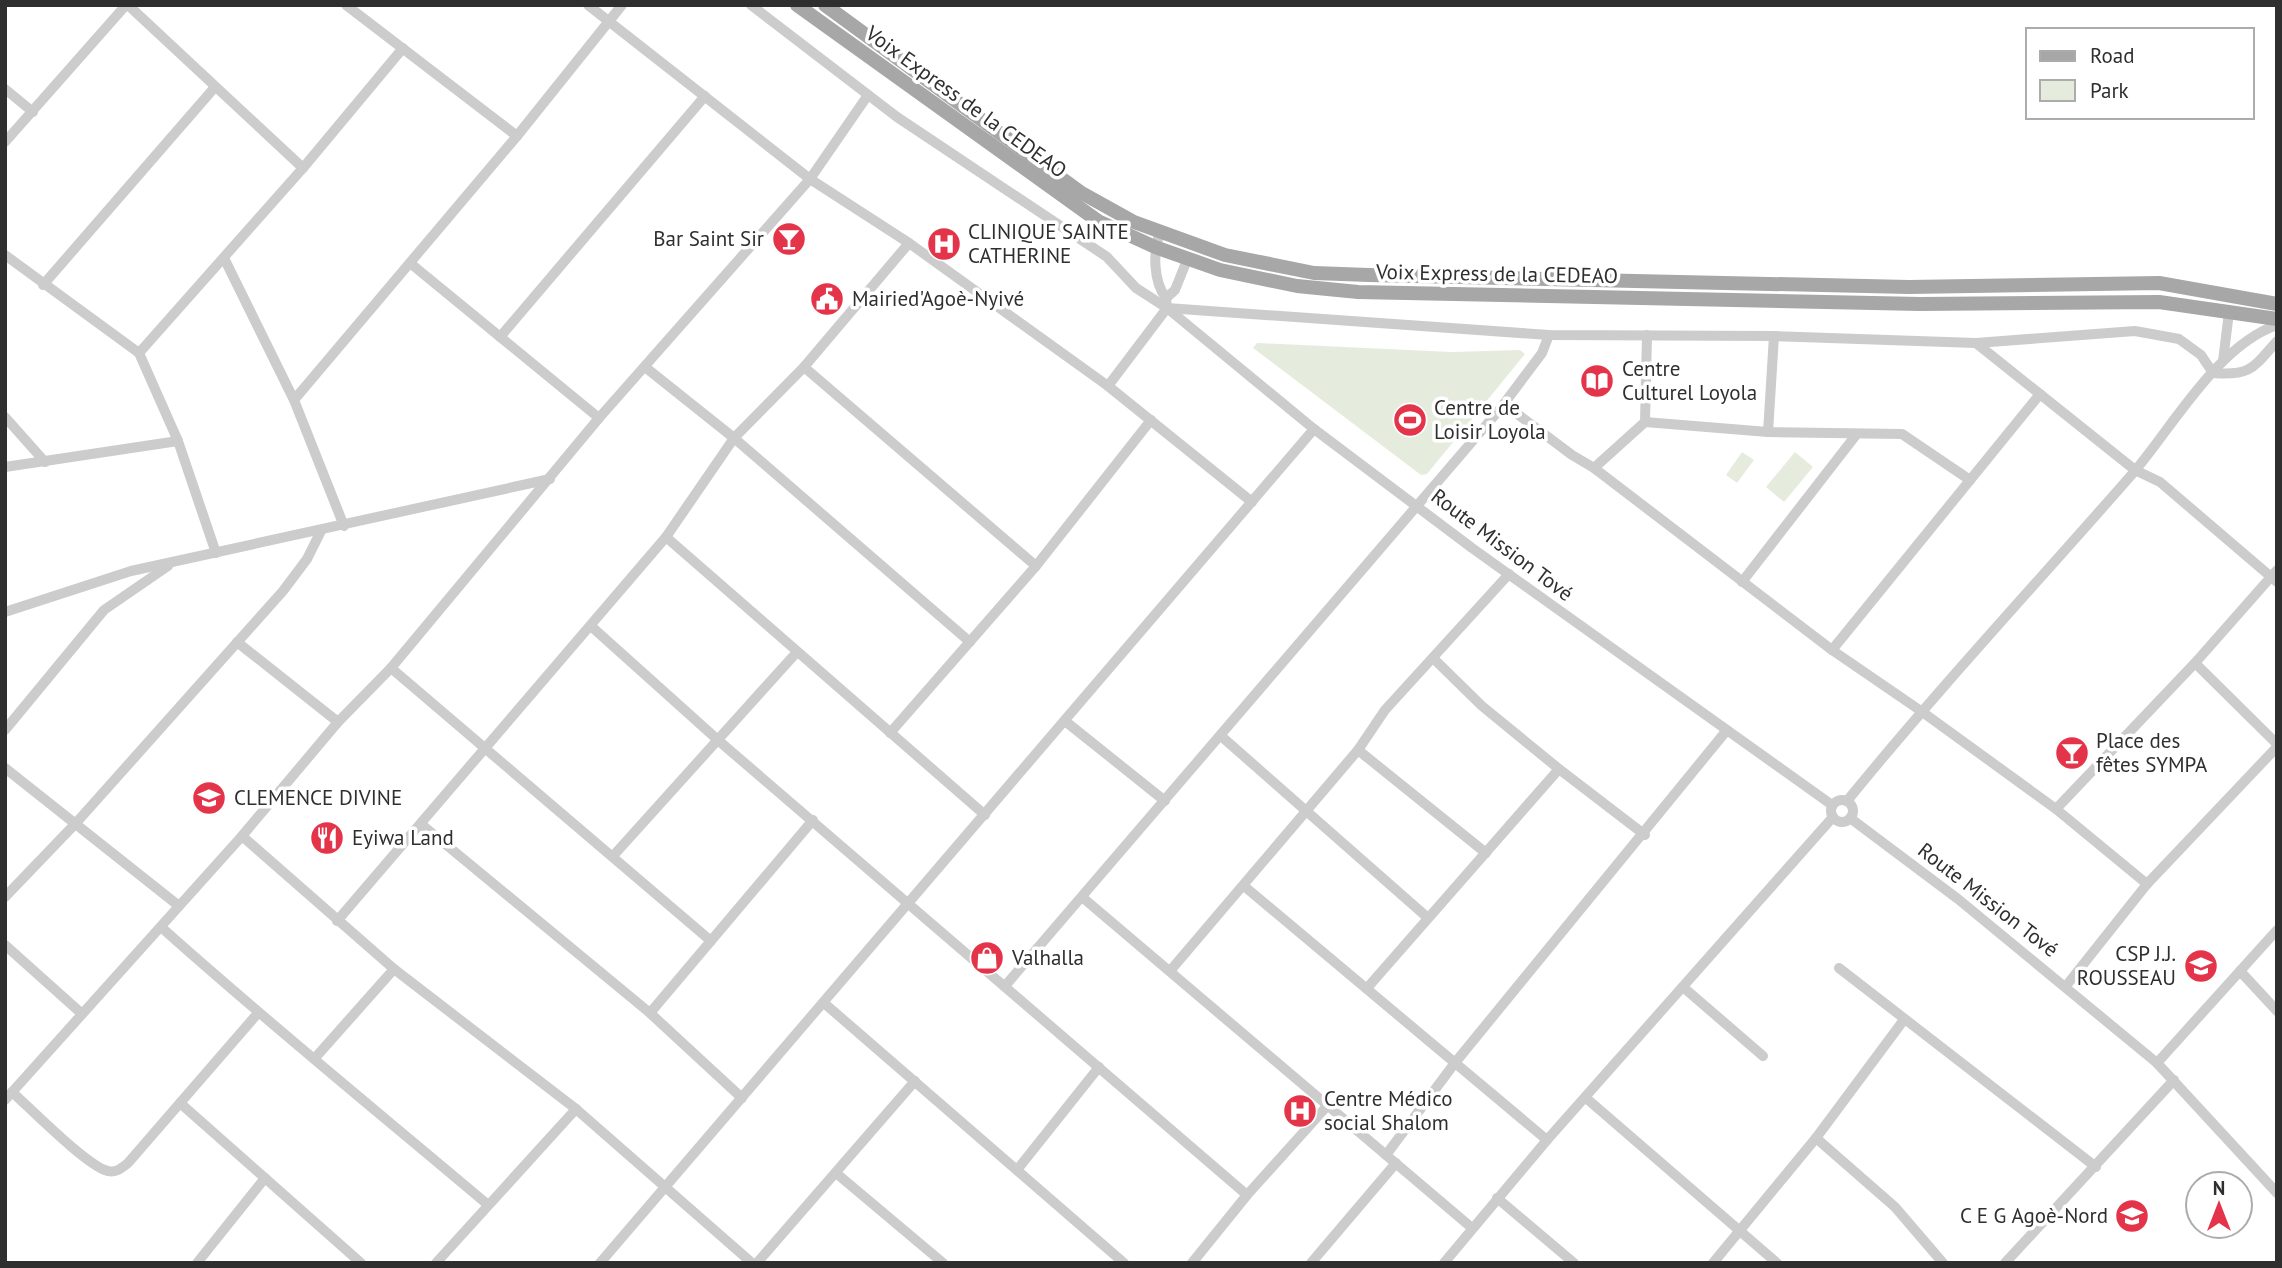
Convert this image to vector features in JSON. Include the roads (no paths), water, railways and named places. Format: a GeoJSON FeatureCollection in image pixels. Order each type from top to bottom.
{"type":"FeatureCollection","features":[{"type":"Feature","properties":{"kind":"main road"},"geometry":{"type":"LineString","coordinates":[[825,5],[1080,192],[1133,222],[1224,255],[1314,273],[1909,287],[2160,283],[2270,310]]}},
{"type":"Feature","properties":{"kind":"main road","name":"Voix Express de la CEDEAO"},"geometry":{"type":"LineString","coordinates":[[801,6],[1068,202],[1098,221],[1186,260],[1266,280],[1359,292],[1920,304],[2159,302],[2229,312],[2270,310]]}},
{"type":"Feature","properties":{"kind":"main road"},"geometry":{"type":"LineString","coordinates":[[2159,302],[2160,283]]}},
{"type":"Feature","properties":{"kind":"street"},"geometry":{"type":"LineString","coordinates":[[5,142],[127,5],[303,168]]}},
{"type":"Feature","properties":{"kind":"street"},"geometry":{"type":"LineString","coordinates":[[346,5],[517,136]]}},
{"type":"Feature","properties":{"kind":"street"},"geometry":{"type":"LineString","coordinates":[[588,5],[810,179],[909,243],[1108,386],[1252,502]]}},
{"type":"Feature","properties":{"kind":"street"},"geometry":{"type":"LineString","coordinates":[[294,400],[517,136],[622,5]]}},
{"type":"Feature","properties":{"kind":"street","name":"Route Mission Tové"},"geometry":{"type":"LineString","coordinates":[[751,5],[868,95],[1029,208],[1107,257],[1136,288],[1166,303],[1314,429],[1508,574],[1832,805]]}},
{"type":"Feature","properties":{"kind":"street"},"geometry":{"type":"LineString","coordinates":[[139,352],[303,168],[403,48]]}},
{"type":"Feature","properties":{"kind":"street"},"geometry":{"type":"LineString","coordinates":[[43,285],[215,87]]}},
{"type":"Feature","properties":{"kind":"street"},"geometry":{"type":"LineString","coordinates":[[5,89],[33,112]]}},
{"type":"Feature","properties":{"kind":"street"},"geometry":{"type":"LineString","coordinates":[[258,1013],[128,1163],[110,1171],[86,1157],[9,1096],[80,1013],[242,836],[338,722],[391,668],[599,418],[810,179],[868,95]]}},
{"type":"Feature","properties":{"kind":"street"},"geometry":{"type":"LineString","coordinates":[[500,337],[705,96]]}},
{"type":"Feature","properties":{"kind":"street"},"geometry":{"type":"LineString","coordinates":[[1160,232],[1155,247],[1159,289],[1166,303]]}},
{"type":"Feature","properties":{"kind":"street"},"geometry":{"type":"LineString","coordinates":[[337,921],[592,627],[666,537],[734,438],[804,367],[909,243]]}},
{"type":"Feature","properties":{"kind":"street"},"geometry":{"type":"LineString","coordinates":[[5,256],[139,352],[178,441],[216,553]]}},
{"type":"Feature","properties":{"kind":"street"},"geometry":{"type":"LineString","coordinates":[[224,258],[294,400],[344,526]]}},
{"type":"Feature","properties":{"kind":"street"},"geometry":{"type":"LineString","coordinates":[[1108,386],[1175,290],[1186,260]]}},
{"type":"Feature","properties":{"kind":"street"},"geometry":{"type":"LineString","coordinates":[[410,263],[599,418]]}},
{"type":"Feature","properties":{"kind":"street"},"geometry":{"type":"LineString","coordinates":[[1166,303],[1549,335],[1774,336],[1976,343],[2135,331],[2158,333],[2179,340],[2201,355],[2213,373]]}},
{"type":"Feature","properties":{"kind":"street"},"geometry":{"type":"LineString","coordinates":[[2223,361],[2229,312]]}},
{"type":"Feature","properties":{"kind":"street"},"geometry":{"type":"LineString","coordinates":[[1847,801],[1921,711],[2135,470],[2223,361],[2266,328],[2277,324]]}},
{"type":"Feature","properties":{"kind":"street"},"geometry":{"type":"LineString","coordinates":[[1005,986],[1504,404],[1542,353],[1549,335]]}},
{"type":"Feature","properties":{"kind":"street"},"geometry":{"type":"LineString","coordinates":[[1594,468],[1645,422],[1647,335]]}},
{"type":"Feature","properties":{"kind":"street"},"geometry":{"type":"LineString","coordinates":[[1768,432],[1774,336]]}},
{"type":"Feature","properties":{"kind":"street"},"geometry":{"type":"LineString","coordinates":[[2213,373],[2235,374],[2251,371],[2277,341]]}},
{"type":"Feature","properties":{"kind":"street"},"geometry":{"type":"LineString","coordinates":[[1976,343],[2135,470],[2160,482],[2275,576],[2056,809]]}},
{"type":"Feature","properties":{"kind":"street"},"geometry":{"type":"LineString","coordinates":[[645,367],[734,438],[971,642]]}},
{"type":"Feature","properties":{"kind":"street"},"geometry":{"type":"LineString","coordinates":[[804,367],[1035,566]]}},
{"type":"Feature","properties":{"kind":"street"},"geometry":{"type":"LineString","coordinates":[[1832,650],[2040,394]]}},
{"type":"Feature","properties":{"kind":"street"},"geometry":{"type":"LineString","coordinates":[[1504,404],[1572,455],[1594,468],[1832,650],[2056,809],[2147,884]]}},
{"type":"Feature","properties":{"kind":"street"},"geometry":{"type":"LineString","coordinates":[[5,418],[45,462]]}},
{"type":"Feature","properties":{"kind":"street"},"geometry":{"type":"LineString","coordinates":[[890,733],[1035,566],[1151,420]]}},
{"type":"Feature","properties":{"kind":"street"},"geometry":{"type":"LineString","coordinates":[[1645,422],[1768,432],[1902,434],[1970,480]]}},
{"type":"Feature","properties":{"kind":"street"},"geometry":{"type":"LineString","coordinates":[[600,1263],[664,1185],[824,1003],[1314,429]]}},
{"type":"Feature","properties":{"kind":"street"},"geometry":{"type":"LineString","coordinates":[[1742,582],[1856,435]]}},
{"type":"Feature","properties":{"kind":"street"},"geometry":{"type":"LineString","coordinates":[[5,467],[178,441]]}},
{"type":"Feature","properties":{"kind":"street"},"geometry":{"type":"LineString","coordinates":[[5,612],[107,578],[550,478]]}},
{"type":"Feature","properties":{"kind":"street"},"geometry":{"type":"LineString","coordinates":[[5,897],[76,823],[283,591],[307,559],[321,531]]}},
{"type":"Feature","properties":{"kind":"street"},"geometry":{"type":"LineString","coordinates":[[666,537],[985,815]]}},
{"type":"Feature","properties":{"kind":"street"},"geometry":{"type":"LineString","coordinates":[[5,730],[115,600],[174,563]]}},
{"type":"Feature","properties":{"kind":"street"},"geometry":{"type":"LineString","coordinates":[[1171,971],[1308,813],[1358,750],[1385,710],[1434,659],[1508,574]]}},
{"type":"Feature","properties":{"kind":"street"},"geometry":{"type":"LineString","coordinates":[[107,578],[114,587],[115,600]]}},
{"type":"Feature","properties":{"kind":"street"},"geometry":{"type":"LineString","coordinates":[[592,627],[719,741],[1247,1195]]}},
{"type":"Feature","properties":{"kind":"street"},"geometry":{"type":"LineString","coordinates":[[237,642],[338,722]]}},
{"type":"Feature","properties":{"kind":"street"},"geometry":{"type":"LineString","coordinates":[[613,856],[797,652]]}},
{"type":"Feature","properties":{"kind":"street"},"geometry":{"type":"LineString","coordinates":[[1434,659],[1482,706],[1645,835]]}},
{"type":"Feature","properties":{"kind":"street"},"geometry":{"type":"LineString","coordinates":[[2066,986],[2147,884],[2277,745],[2195,663]]}},
{"type":"Feature","properties":{"kind":"street"},"geometry":{"type":"LineString","coordinates":[[391,668],[711,941]]}},
{"type":"Feature","properties":{"kind":"street"},"geometry":{"type":"LineString","coordinates":[[1065,720],[1165,801]]}},
{"type":"Feature","properties":{"kind":"street"},"geometry":{"type":"LineString","coordinates":[[1386,1155],[1454,1064],[1645,835],[1727,730]]}},
{"type":"Feature","properties":{"kind":"street"},"geometry":{"type":"LineString","coordinates":[[1221,736],[1428,918]]}},
{"type":"Feature","properties":{"kind":"street"},"geometry":{"type":"LineString","coordinates":[[1358,750],[1486,853]]}},
{"type":"Feature","properties":{"kind":"street"},"geometry":{"type":"LineString","coordinates":[[5,768],[178,906]]}},
{"type":"Feature","properties":{"kind":"street"},"geometry":{"type":"LineString","coordinates":[[1368,988],[1559,769]]}},
{"type":"Feature","properties":{"kind":"street"},"geometry":{"type":"LineString","coordinates":[[1444,1263],[1547,1140],[1833,817],[1832,805],[1839,800],[1847,801],[1853,808],[1850,818],[1840,822],[1833,817]]}},
{"type":"Feature","properties":{"kind":"street","name":"Route Mission Tové"},"geometry":{"type":"LineString","coordinates":[[1850,818],[1958,899],[2157,1063],[2277,1193]]}},
{"type":"Feature","properties":{"kind":"street"},"geometry":{"type":"LineString","coordinates":[[650,1013],[813,820]]}},
{"type":"Feature","properties":{"kind":"street"},"geometry":{"type":"LineString","coordinates":[[421,824],[650,1013],[742,1098]]}},
{"type":"Feature","properties":{"kind":"street"},"geometry":{"type":"LineString","coordinates":[[242,836],[394,969],[576,1109],[752,1263]]}},
{"type":"Feature","properties":{"kind":"street"},"geometry":{"type":"LineString","coordinates":[[1244,886],[1547,1140]]}},
{"type":"Feature","properties":{"kind":"street"},"geometry":{"type":"LineString","coordinates":[[1082,897],[1472,1228]]}},
{"type":"Feature","properties":{"kind":"street"},"geometry":{"type":"LineString","coordinates":[[161,927],[258,1013],[487,1204]]}},
{"type":"Feature","properties":{"kind":"street"},"geometry":{"type":"LineString","coordinates":[[2157,1063],[2277,930]]}},
{"type":"Feature","properties":{"kind":"street"},"geometry":{"type":"LineString","coordinates":[[5,945],[80,1013]]}},
{"type":"Feature","properties":{"kind":"street"},"geometry":{"type":"LineString","coordinates":[[1839,968],[1903,1021],[2096,1167]]}},
{"type":"Feature","properties":{"kind":"street"},"geometry":{"type":"LineString","coordinates":[[315,1058],[394,969]]}},
{"type":"Feature","properties":{"kind":"street"},"geometry":{"type":"LineString","coordinates":[[2240,971],[2277,1011]]}},
{"type":"Feature","properties":{"kind":"street"},"geometry":{"type":"LineString","coordinates":[[1683,987],[1763,1056]]}},
{"type":"Feature","properties":{"kind":"street"},"geometry":{"type":"LineString","coordinates":[[824,1003],[1124,1263]]}},
{"type":"Feature","properties":{"kind":"street"},"geometry":{"type":"LineString","coordinates":[[1713,1263],[1816,1138],[1903,1021]]}},
{"type":"Feature","properties":{"kind":"street"},"geometry":{"type":"LineString","coordinates":[[1017,1170],[1099,1067]]}},
{"type":"Feature","properties":{"kind":"street"},"geometry":{"type":"LineString","coordinates":[[2005,1263],[2174,1080]]}},
{"type":"Feature","properties":{"kind":"street"},"geometry":{"type":"LineString","coordinates":[[757,1263],[915,1081]]}},
{"type":"Feature","properties":{"kind":"street"},"geometry":{"type":"LineString","coordinates":[[1586,1098],[1777,1263]]}},
{"type":"Feature","properties":{"kind":"street"},"geometry":{"type":"LineString","coordinates":[[180,1103],[361,1263]]}},
{"type":"Feature","properties":{"kind":"street"},"geometry":{"type":"LineString","coordinates":[[1192,1263],[1247,1195],[1328,1105]]}},
{"type":"Feature","properties":{"kind":"street"},"geometry":{"type":"LineString","coordinates":[[436,1263],[576,1109]]}},
{"type":"Feature","properties":{"kind":"street"},"geometry":{"type":"LineString","coordinates":[[1816,1138],[1895,1207],[1943,1263]]}},
{"type":"Feature","properties":{"kind":"street"},"geometry":{"type":"LineString","coordinates":[[1311,1263],[1396,1163]]}},
{"type":"Feature","properties":{"kind":"street"},"geometry":{"type":"LineString","coordinates":[[835,1173],[943,1263]]}},
{"type":"Feature","properties":{"kind":"street"},"geometry":{"type":"LineString","coordinates":[[197,1263],[265,1178]]}},
{"type":"Feature","properties":{"kind":"street"},"geometry":{"type":"LineString","coordinates":[[1497,1198],[1574,1263]]}},
{"type":"Feature","properties":{"kind":"place","name":"Bar Saint Sir"},"geometry":{"type":"Point","coordinates":[789,239]}},
{"type":"Feature","properties":{"kind":"place","name":"CLINIQUE SAINTE CATHERINE"},"geometry":{"type":"Point","coordinates":[944,244]}},
{"type":"Feature","properties":{"kind":"place","name":"Mairied'Agoè-Nyivé"},"geometry":{"type":"Point","coordinates":[827,299]}},
{"type":"Feature","properties":{"kind":"place","name":"Centre Culturel Loyola"},"geometry":{"type":"Point","coordinates":[1597,381]}},
{"type":"Feature","properties":{"kind":"place","name":"Centre de Loisir Loyola"},"geometry":{"type":"Point","coordinates":[1410,420]}},
{"type":"Feature","properties":{"kind":"place","name":"Place des fêtes SYMPA"},"geometry":{"type":"Point","coordinates":[2072,753]}},
{"type":"Feature","properties":{"kind":"place","name":"CLEMENCE DIVINE"},"geometry":{"type":"Point","coordinates":[209,798]}},
{"type":"Feature","properties":{"kind":"place","name":"Eyiwa Land"},"geometry":{"type":"Point","coordinates":[327,838]}},
{"type":"Feature","properties":{"kind":"place","name":"Valhalla"},"geometry":{"type":"Point","coordinates":[987,958]}},
{"type":"Feature","properties":{"kind":"place","name":"CSP J.J. ROUSSEAU"},"geometry":{"type":"Point","coordinates":[2201,966]}},
{"type":"Feature","properties":{"kind":"place","name":"Centre Médico social Shalom"},"geometry":{"type":"Point","coordinates":[1300,1111]}},
{"type":"Feature","properties":{"kind":"place","name":"C E G Agoè-Nord"},"geometry":{"type":"Point","coordinates":[2132,1216]}}]}
